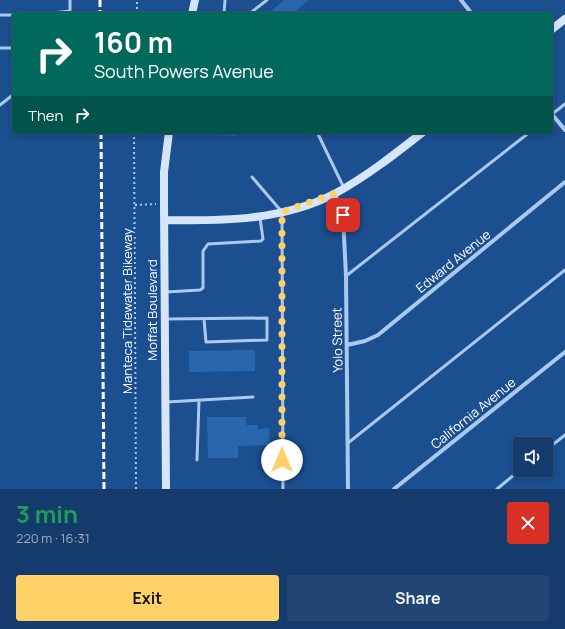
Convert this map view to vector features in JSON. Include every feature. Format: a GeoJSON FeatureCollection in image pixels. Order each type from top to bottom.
{"type":"FeatureCollection","features":[{"type":"Feature","properties":{"kind":"main road"},"geometry":{"type":"LineString","coordinates":[[192,12],[195,0]]}},
{"type":"Feature","properties":{"kind":"main road"},"geometry":{"type":"LineString","coordinates":[[553,28],[565,19]]}},
{"type":"Feature","properties":{"kind":"main road","name":"Moffat Boulevard"},"geometry":{"type":"LineString","coordinates":[[166,489],[164,172],[169,134]]}},
{"type":"Feature","properties":{"kind":"main road"},"geometry":{"type":"LineString","coordinates":[[164,220],[218,220],[260,216],[282,212],[335,193],[344,188],[376,169],[420,134]]}},
{"type":"Feature","properties":{"kind":"street"},"geometry":{"type":"LineString","coordinates":[[461,0],[470,12]]}},
{"type":"Feature","properties":{"kind":"street"},"geometry":{"type":"LineString","coordinates":[[553,116],[565,130]]}},
{"type":"Feature","properties":{"kind":"street","name":"Edward Avenue"},"geometry":{"type":"LineString","coordinates":[[347,345],[365,341],[378,335],[565,182]]}},
{"type":"Feature","properties":{"kind":"street","name":"Yolo Street"},"geometry":{"type":"LineString","coordinates":[[335,193],[343,215],[346,276],[348,489]]}},
{"type":"Feature","properties":{"kind":"street","name":"California Avenue"},"geometry":{"type":"LineString","coordinates":[[394,489],[565,352]]}},
{"type":"Feature","properties":{"kind":"lane"},"geometry":{"type":"LineString","coordinates":[[67,12],[70,11],[70,0]]}},
{"type":"Feature","properties":{"kind":"lane"},"geometry":{"type":"LineString","coordinates":[[224,12],[225,0]]}},
{"type":"Feature","properties":{"kind":"lane"},"geometry":{"type":"LineString","coordinates":[[252,12],[267,0]]}},
{"type":"Feature","properties":{"kind":"lane"},"geometry":{"type":"LineString","coordinates":[[0,15],[12,15]]}},
{"type":"Feature","properties":{"kind":"lane"},"geometry":{"type":"LineString","coordinates":[[0,48],[12,48]]}},
{"type":"Feature","properties":{"kind":"lane"},"geometry":{"type":"LineString","coordinates":[[0,105],[12,96]]}},
{"type":"Feature","properties":{"kind":"lane"},"geometry":{"type":"LineString","coordinates":[[553,113],[565,104]]}},
{"type":"Feature","properties":{"kind":"lane"},"geometry":{"type":"LineString","coordinates":[[318,134],[344,188]]}},
{"type":"Feature","properties":{"kind":"lane"},"geometry":{"type":"LineString","coordinates":[[346,276],[527,134]]}},
{"type":"Feature","properties":{"kind":"lane"},"geometry":{"type":"LineString","coordinates":[[252,177],[282,212],[283,489]]}},
{"type":"Feature","properties":{"kind":"lane"},"geometry":{"type":"LineString","coordinates":[[164,292],[200,290],[203,288],[203,251],[205,246],[208,244],[261,241],[263,239],[260,216]]}},
{"type":"Feature","properties":{"kind":"lane"},"geometry":{"type":"LineString","coordinates":[[348,442],[565,270]]}},
{"type":"Feature","properties":{"kind":"lane"},"geometry":{"type":"LineString","coordinates":[[164,319],[267,318],[267,340],[206,342],[204,319]]}},
{"type":"Feature","properties":{"kind":"lane"},"geometry":{"type":"LineString","coordinates":[[165,402],[253,397]]}},
{"type":"Feature","properties":{"kind":"lane"},"geometry":{"type":"LineString","coordinates":[[197,460],[199,400]]}},
{"type":"Feature","properties":{"kind":"lane"},"geometry":{"type":"LineString","coordinates":[[553,444],[565,435]]}},
{"type":"Feature","properties":{"kind":"lane"},"geometry":{"type":"LineString","coordinates":[[496,489],[513,476]]}},
{"type":"Feature","properties":{"kind":"path"},"geometry":{"type":"LineString","coordinates":[[137,12],[138,0]]}},
{"type":"Feature","properties":{"kind":"path","name":"Manteca Tidewater Bikeway"},"geometry":{"type":"LineString","coordinates":[[134,134],[136,489]]}},
{"type":"Feature","properties":{"kind":"path"},"geometry":{"type":"LineString","coordinates":[[135,205],[164,204]]}},
{"type":"Feature","properties":{"kind":"building"},"geometry":{"type":"Polygon","coordinates":[[[284,0],[309,0],[294,12],[270,12],[284,0]]]}},
{"type":"Feature","properties":{"kind":"building"},"geometry":{"type":"Polygon","coordinates":[[[237,134],[237,136],[214,135],[237,134]]]}},
{"type":"Feature","properties":{"kind":"building"},"geometry":{"type":"Polygon","coordinates":[[[255,350],[255,371],[189,372],[189,351],[255,350]]]}},
{"type":"Feature","properties":{"kind":"building"},"geometry":{"type":"Polygon","coordinates":[[[207,417],[246,417],[246,425],[258,425],[258,429],[269,428],[270,445],[238,446],[238,458],[208,458],[207,417]]]}},
{"type":"Feature","properties":{"kind":"railway"},"geometry":{"type":"LineString","coordinates":[[100,0],[100,12]]}},
{"type":"Feature","properties":{"kind":"railway"},"geometry":{"type":"LineString","coordinates":[[101,134],[104,489]]}},
{"type":"Feature","properties":{"kind":"route"},"geometry":{"type":"LineString","coordinates":[[282,460],[282,212],[308,204],[335,193],[343,215]]}}]}
